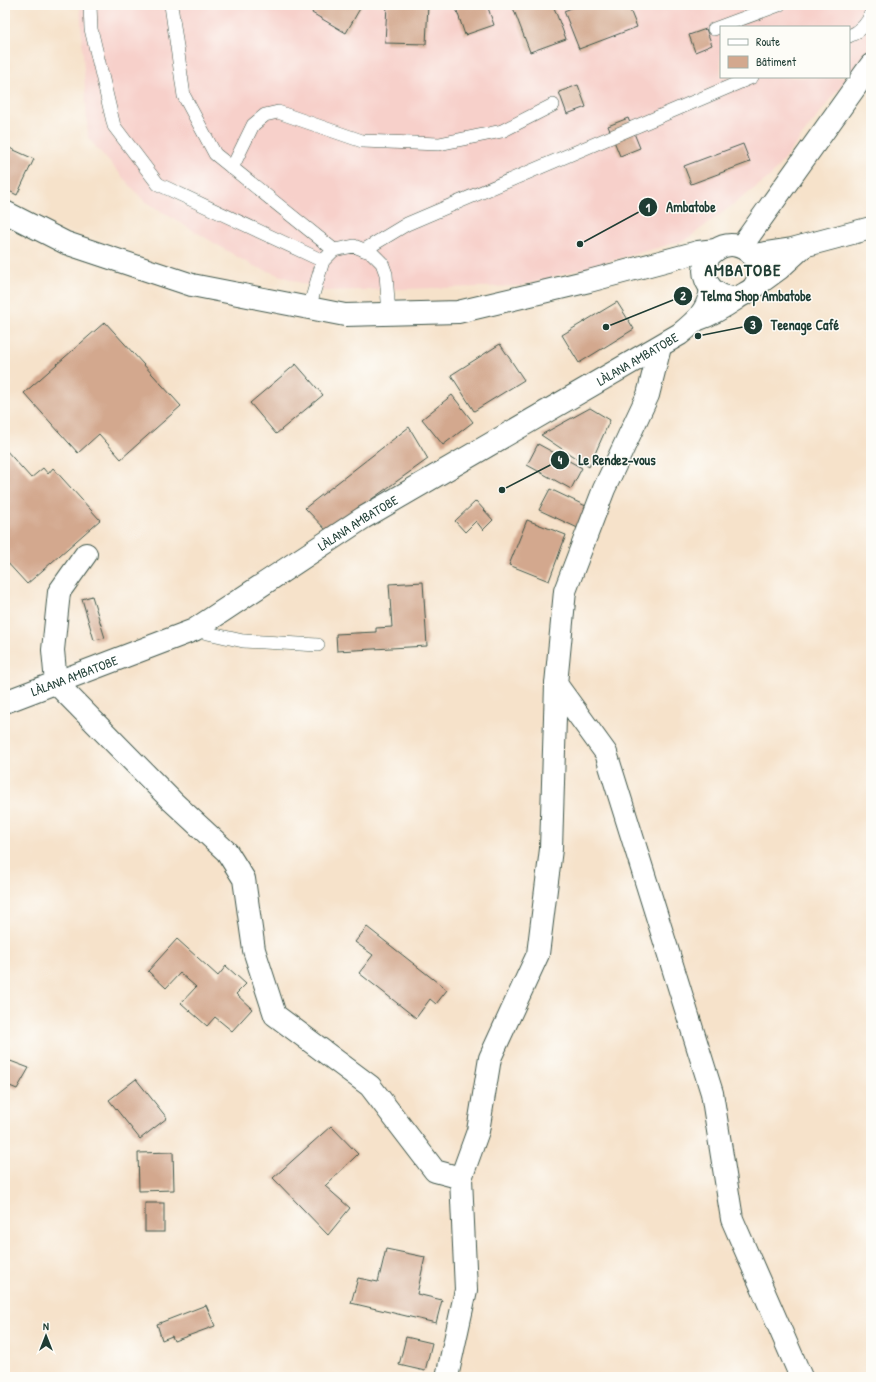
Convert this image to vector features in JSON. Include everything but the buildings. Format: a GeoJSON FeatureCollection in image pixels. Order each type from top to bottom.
{"type":"FeatureCollection","features":[{"type":"Feature","properties":{"kind":"street"},"geometry":{"type":"LineString","coordinates":[[747,251],[871,65]]}},
{"type":"Feature","properties":{"kind":"street"},"geometry":{"type":"LineString","coordinates":[[5,212],[66,242],[192,285],[345,315],[458,312],[658,264],[691,254],[716,250],[724,246],[747,251],[779,252],[871,228]]}},
{"type":"Feature","properties":{"kind":"street","name":"LÀLANA AMBATOBE"},"geometry":{"type":"LineString","coordinates":[[5,702],[194,630],[363,518],[597,381],[660,347],[699,319],[719,310],[780,268],[804,246]]}},
{"type":"Feature","properties":{"kind":"street","name":"LÀLANA AMBATOBE"},"geometry":{"type":"LineString","coordinates":[[699,319],[707,305],[709,285],[706,264],[710,256],[716,250]]}},
{"type":"Feature","properties":{"kind":"street"},"geometry":{"type":"LineString","coordinates":[[658,264],[672,267],[709,285],[723,297],[745,292],[758,271],[747,251]]}},
{"type":"Feature","properties":{"kind":"street"},"geometry":{"type":"LineString","coordinates":[[447,1377],[466,1290],[461,1178],[478,1131],[490,1058],[538,954],[551,849],[556,684],[565,591],[604,489],[648,395],[660,347]]}},
{"type":"Feature","properties":{"kind":"street"},"geometry":{"type":"LineString","coordinates":[[86,554],[59,592],[53,650],[56,683],[172,801],[227,852],[244,879],[254,950],[274,1015],[370,1086],[435,1171],[461,1178]]}},
{"type":"Feature","properties":{"kind":"street"},"geometry":{"type":"LineString","coordinates":[[556,684],[606,753],[712,1093],[732,1218],[801,1377]]}},
{"type":"Feature","properties":{"kind":"lane"},"geometry":{"type":"LineString","coordinates":[[90,5],[91,28],[114,126],[158,184],[323,260]]}},
{"type":"Feature","properties":{"kind":"lane"},"geometry":{"type":"LineString","coordinates":[[171,5],[184,96],[215,154],[334,250]]}},
{"type":"Feature","properties":{"kind":"lane"},"geometry":{"type":"LineString","coordinates":[[722,26],[779,5]]}},
{"type":"Feature","properties":{"kind":"lane"},"geometry":{"type":"LineString","coordinates":[[850,36],[857,32],[870,18],[871,13]]}},
{"type":"Feature","properties":{"kind":"lane"},"geometry":{"type":"LineString","coordinates":[[714,29],[720,27]]}},
{"type":"Feature","properties":{"kind":"lane"},"geometry":{"type":"LineString","coordinates":[[364,250],[407,224],[750,78]]}},
{"type":"Feature","properties":{"kind":"lane"},"geometry":{"type":"LineString","coordinates":[[232,168],[253,125],[265,115],[278,112],[362,141],[439,144],[502,130],[553,105]]}},
{"type":"Feature","properties":{"kind":"lane"},"geometry":{"type":"LineString","coordinates":[[309,308],[323,260],[334,250],[354,246],[372,253],[382,263],[386,274],[390,314]]}},
{"type":"Feature","properties":{"kind":"lane"},"geometry":{"type":"LineString","coordinates":[[194,630],[243,641],[318,646]]}},
{"type":"Feature","properties":{"kind":"shaded area"},"geometry":{"type":"Polygon","coordinates":[[[80,5],[871,5],[871,46],[850,74],[850,26],[720,26],[720,78],[847,78],[771,176],[686,240],[520,286],[323,291],[251,265],[144,201],[88,138],[80,5]]]}},
{"type":"Feature","properties":{"kind":"place","name":"Ambatobe"},"geometry":{"type":"Point","coordinates":[580,244]}},
{"type":"Feature","properties":{"kind":"place","name":"Telma Shop Ambatobe"},"geometry":{"type":"Point","coordinates":[606,327]}},
{"type":"Feature","properties":{"kind":"place","name":"Teenage Café"},"geometry":{"type":"Point","coordinates":[698,336]}},
{"type":"Feature","properties":{"kind":"place","name":"Le Rendez-vous"},"geometry":{"type":"Point","coordinates":[502,490]}},
{"type":"Feature","properties":{"kind":"district","name":"AMBATOBE"},"geometry":{"type":"Point","coordinates":[743,269]}}]}
